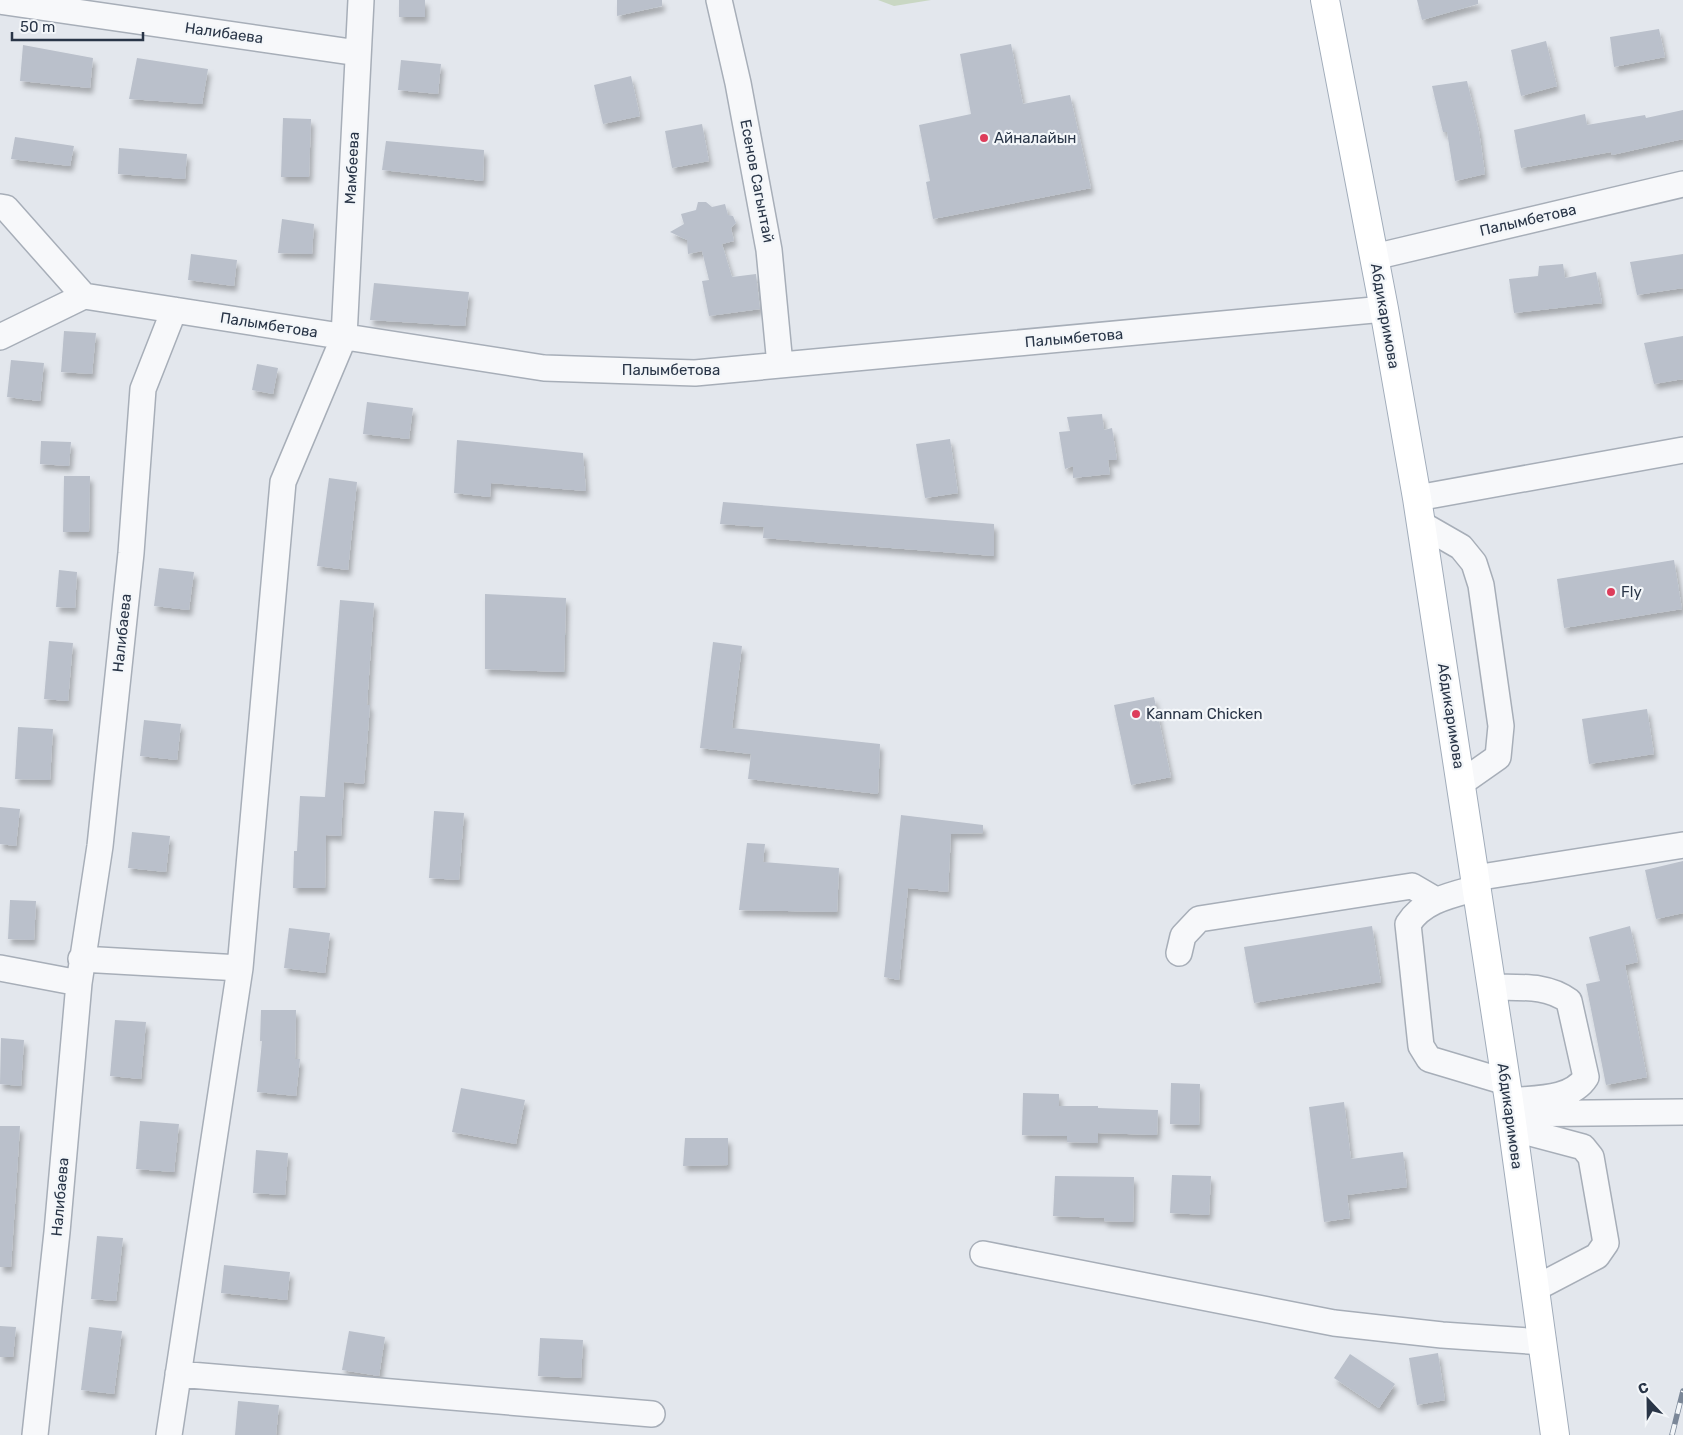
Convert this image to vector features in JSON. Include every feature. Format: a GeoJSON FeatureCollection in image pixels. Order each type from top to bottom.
{"type":"FeatureCollection","features":[{"type":"Feature","properties":{"kind":"main road","name":"Абдикаримова"},"geometry":{"type":"LineString","coordinates":[[1324,0],[1384,309],[1419,511],[1509,1106],[1555,1435]]}},
{"type":"Feature","properties":{"kind":"street","name":"Мамбеева"},"geometry":{"type":"LineString","coordinates":[[344,337],[361,0]]}},
{"type":"Feature","properties":{"kind":"street","name":"Есенов Сагынтай"},"geometry":{"type":"LineString","coordinates":[[719,0],[738,83],[769,250],[780,365]]}},
{"type":"Feature","properties":{"kind":"street","name":"Налибаева"},"geometry":{"type":"LineString","coordinates":[[0,1],[358,53]]}},
{"type":"Feature","properties":{"kind":"street","name":"Палымбетова"},"geometry":{"type":"LineString","coordinates":[[1374,256],[1683,184]]}},
{"type":"Feature","properties":{"kind":"street"},"geometry":{"type":"LineString","coordinates":[[0,207],[6,208],[84,296],[2,335]]}},
{"type":"Feature","properties":{"kind":"street","name":"Палымбетова"},"geometry":{"type":"LineString","coordinates":[[84,296],[544,368],[695,373],[1384,309]]}},
{"type":"Feature","properties":{"kind":"street","name":"Налибаева"},"geometry":{"type":"LineString","coordinates":[[35,1435],[57,1232],[80,971],[100,846],[131,553],[143,389],[174,310]]}},
{"type":"Feature","properties":{"kind":"street"},"geometry":{"type":"LineString","coordinates":[[169,1435],[240,968],[283,482],[344,337]]}},
{"type":"Feature","properties":{"kind":"street"},"geometry":{"type":"LineString","coordinates":[[1419,511],[1683,450]]}},
{"type":"Feature","properties":{"kind":"street"},"geometry":{"type":"LineString","coordinates":[[1419,511],[1461,547],[1474,563],[1481,585],[1502,726],[1498,757],[1461,782]]}},
{"type":"Feature","properties":{"kind":"street"},"geometry":{"type":"LineString","coordinates":[[1534,1288],[1597,1256],[1606,1243],[1592,1157],[1583,1147],[1429,1059],[1422,1046],[1408,924],[1414,915],[1436,900],[1476,883],[1683,845]]}},
{"type":"Feature","properties":{"kind":"street"},"geometry":{"type":"LineString","coordinates":[[1180,953],[1183,936],[1199,919],[1412,886],[1436,900]]}},
{"type":"Feature","properties":{"kind":"street"},"geometry":{"type":"LineString","coordinates":[[0,968],[80,971],[240,968]]}},
{"type":"Feature","properties":{"kind":"street"},"geometry":{"type":"LineString","coordinates":[[1491,987],[1545,989],[1557,992],[1569,1001],[1586,1077],[1580,1087],[1567,1094],[1509,1106]]}},
{"type":"Feature","properties":{"kind":"street"},"geometry":{"type":"LineString","coordinates":[[1509,1106],[1683,1112]]}},
{"type":"Feature","properties":{"kind":"street"},"geometry":{"type":"LineString","coordinates":[[983,1254],[1334,1323],[1442,1335],[1543,1342]]}},
{"type":"Feature","properties":{"kind":"street"},"geometry":{"type":"LineString","coordinates":[[178,1374],[652,1414]]}},
{"type":"Feature","properties":{"kind":"green space"},"geometry":{"type":"Polygon","coordinates":[[[878,0],[931,0],[894,6],[878,0]]]}},
{"type":"Feature","properties":{"kind":"building"},"geometry":{"type":"Polygon","coordinates":[[[399,0],[425,0],[425,17],[399,17],[399,0]]]}},
{"type":"Feature","properties":{"kind":"building"},"geometry":{"type":"Polygon","coordinates":[[[617,0],[662,0],[662,6],[617,16],[617,0]]]}},
{"type":"Feature","properties":{"kind":"building"},"geometry":{"type":"Polygon","coordinates":[[[1417,0],[1478,0],[1478,4],[1422,20],[1417,0]]]}},
{"type":"Feature","properties":{"kind":"building"},"geometry":{"type":"Polygon","coordinates":[[[1659,29],[1665,57],[1614,67],[1610,37],[1659,29]]]}},
{"type":"Feature","properties":{"kind":"building"},"geometry":{"type":"Polygon","coordinates":[[[1546,41],[1557,86],[1521,96],[1511,50],[1546,41]]]}},
{"type":"Feature","properties":{"kind":"building","name":"Айналайын"},"geometry":{"type":"Polygon","coordinates":[[[1011,44],[1023,104],[1070,95],[1091,188],[933,219],[926,182],[930,181],[919,125],[971,114],[960,54],[1011,44]]]}},
{"type":"Feature","properties":{"kind":"building"},"geometry":{"type":"Polygon","coordinates":[[[23,45],[93,58],[90,88],[20,81],[23,45]]]}},
{"type":"Feature","properties":{"kind":"building"},"geometry":{"type":"Polygon","coordinates":[[[137,58],[208,69],[202,104],[129,99],[137,58]]]}},
{"type":"Feature","properties":{"kind":"building"},"geometry":{"type":"Polygon","coordinates":[[[401,60],[441,64],[438,94],[398,90],[401,60]]]}},
{"type":"Feature","properties":{"kind":"building"},"geometry":{"type":"Polygon","coordinates":[[[631,76],[640,116],[603,124],[594,85],[631,76]]]}},
{"type":"Feature","properties":{"kind":"building"},"geometry":{"type":"Polygon","coordinates":[[[1467,81],[1479,131],[1485,174],[1455,181],[1447,132],[1443,132],[1432,86],[1467,81]]]}},
{"type":"Feature","properties":{"kind":"building"},"geometry":{"type":"Polygon","coordinates":[[[1683,110],[1683,139],[1612,155],[1611,152],[1521,168],[1514,130],[1585,114],[1587,125],[1645,115],[1646,118],[1683,110]]]}},
{"type":"Feature","properties":{"kind":"building"},"geometry":{"type":"Polygon","coordinates":[[[283,118],[311,119],[309,177],[281,177],[283,118]]]}},
{"type":"Feature","properties":{"kind":"building"},"geometry":{"type":"Polygon","coordinates":[[[702,124],[709,161],[672,168],[665,131],[702,124]]]}},
{"type":"Feature","properties":{"kind":"building"},"geometry":{"type":"Polygon","coordinates":[[[15,137],[74,146],[70,166],[11,159],[15,137]]]}},
{"type":"Feature","properties":{"kind":"building"},"geometry":{"type":"Polygon","coordinates":[[[386,141],[484,150],[483,181],[382,170],[386,141]]]}},
{"type":"Feature","properties":{"kind":"building"},"geometry":{"type":"Polygon","coordinates":[[[119,148],[187,154],[185,179],[118,174],[119,148]]]}},
{"type":"Feature","properties":{"kind":"building"},"geometry":{"type":"Polygon","coordinates":[[[698,202],[706,202],[712,207],[725,204],[728,215],[733,216],[736,223],[731,228],[734,241],[722,244],[732,277],[756,274],[760,309],[709,316],[702,281],[709,280],[702,251],[688,254],[687,240],[670,232],[684,224],[681,214],[696,210],[698,202]]]}},
{"type":"Feature","properties":{"kind":"building"},"geometry":{"type":"Polygon","coordinates":[[[282,219],[314,224],[312,254],[278,253],[282,219]]]}},
{"type":"Feature","properties":{"kind":"building"},"geometry":{"type":"Polygon","coordinates":[[[191,254],[237,260],[234,286],[188,280],[191,254]]]}},
{"type":"Feature","properties":{"kind":"building"},"geometry":{"type":"Polygon","coordinates":[[[1683,254],[1683,288],[1637,295],[1630,262],[1683,254]]]}},
{"type":"Feature","properties":{"kind":"building"},"geometry":{"type":"Polygon","coordinates":[[[1563,264],[1565,278],[1596,272],[1602,303],[1514,313],[1509,279],[1538,276],[1539,266],[1563,264]]]}},
{"type":"Feature","properties":{"kind":"building"},"geometry":{"type":"Polygon","coordinates":[[[374,283],[469,292],[465,326],[370,320],[374,283]]]}},
{"type":"Feature","properties":{"kind":"building"},"geometry":{"type":"Polygon","coordinates":[[[64,331],[96,333],[92,374],[61,372],[64,331]]]}},
{"type":"Feature","properties":{"kind":"building"},"geometry":{"type":"Polygon","coordinates":[[[1683,336],[1683,379],[1654,384],[1644,343],[1683,336]]]}},
{"type":"Feature","properties":{"kind":"building"},"geometry":{"type":"Polygon","coordinates":[[[11,360],[44,363],[40,401],[7,397],[11,360]]]}},
{"type":"Feature","properties":{"kind":"building"},"geometry":{"type":"Polygon","coordinates":[[[257,364],[278,368],[273,394],[252,390],[257,364]]]}},
{"type":"Feature","properties":{"kind":"building"},"geometry":{"type":"Polygon","coordinates":[[[367,402],[413,408],[409,439],[363,434],[367,402]]]}},
{"type":"Feature","properties":{"kind":"building"},"geometry":{"type":"Polygon","coordinates":[[[1102,414],[1104,430],[1112,428],[1117,460],[1108,460],[1110,474],[1073,478],[1073,466],[1065,469],[1059,432],[1070,431],[1067,417],[1102,414]]]}},
{"type":"Feature","properties":{"kind":"building"},"geometry":{"type":"Polygon","coordinates":[[[950,439],[958,493],[925,498],[916,444],[950,439]]]}},
{"type":"Feature","properties":{"kind":"building"},"geometry":{"type":"Polygon","coordinates":[[[457,440],[583,453],[586,491],[491,483],[490,497],[454,493],[457,440]]]}},
{"type":"Feature","properties":{"kind":"building"},"geometry":{"type":"Polygon","coordinates":[[[41,441],[71,442],[69,466],[40,464],[41,441]]]}},
{"type":"Feature","properties":{"kind":"building"},"geometry":{"type":"Polygon","coordinates":[[[64,476],[90,476],[89,532],[63,532],[64,476]]]}},
{"type":"Feature","properties":{"kind":"building"},"geometry":{"type":"Polygon","coordinates":[[[329,478],[357,482],[348,570],[317,566],[329,478]]]}},
{"type":"Feature","properties":{"kind":"building"},"geometry":{"type":"Polygon","coordinates":[[[723,502],[994,524],[994,556],[763,538],[764,527],[720,524],[723,502]]]}},
{"type":"Feature","properties":{"kind":"building"},"geometry":{"type":"Polygon","coordinates":[[[1674,560],[1682,609],[1564,628],[1557,579],[1674,560]]]}},
{"type":"Feature","properties":{"kind":"building"},"geometry":{"type":"Polygon","coordinates":[[[159,568],[194,572],[189,610],[154,606],[159,568]]]}},
{"type":"Feature","properties":{"kind":"building"},"geometry":{"type":"Polygon","coordinates":[[[59,570],[77,572],[75,608],[56,607],[59,570]]]}},
{"type":"Feature","properties":{"kind":"building"},"geometry":{"type":"Polygon","coordinates":[[[485,594],[566,598],[564,672],[485,669],[485,594]]]}},
{"type":"Feature","properties":{"kind":"building"},"geometry":{"type":"Polygon","coordinates":[[[340,600],[374,603],[367,705],[370,705],[364,784],[344,782],[341,836],[326,835],[325,888],[293,888],[294,851],[297,851],[300,796],[325,797],[340,600]]]}},
{"type":"Feature","properties":{"kind":"building"},"geometry":{"type":"Polygon","coordinates":[[[49,641],[73,643],[68,701],[44,699],[49,641]]]}},
{"type":"Feature","properties":{"kind":"building"},"geometry":{"type":"Polygon","coordinates":[[[713,642],[742,646],[732,728],[880,744],[878,794],[748,779],[751,754],[700,748],[713,642]]]}},
{"type":"Feature","properties":{"kind":"building"},"geometry":{"type":"Polygon","coordinates":[[[1154,697],[1171,777],[1131,785],[1114,705],[1154,697]]]}},
{"type":"Feature","properties":{"kind":"building"},"geometry":{"type":"Polygon","coordinates":[[[1647,709],[1654,754],[1589,764],[1582,719],[1647,709]]]}},
{"type":"Feature","properties":{"kind":"building"},"geometry":{"type":"Polygon","coordinates":[[[144,720],[181,724],[177,760],[140,756],[144,720]]]}},
{"type":"Feature","properties":{"kind":"building"},"geometry":{"type":"Polygon","coordinates":[[[18,727],[53,729],[50,780],[15,779],[18,727]]]}},
{"type":"Feature","properties":{"kind":"building"},"geometry":{"type":"Polygon","coordinates":[[[0,807],[20,809],[16,846],[0,844],[0,807]]]}},
{"type":"Feature","properties":{"kind":"building"},"geometry":{"type":"Polygon","coordinates":[[[434,811],[464,813],[459,880],[429,878],[434,811]]]}},
{"type":"Feature","properties":{"kind":"building"},"geometry":{"type":"Polygon","coordinates":[[[901,815],[983,825],[983,833],[951,834],[948,892],[908,888],[899,980],[884,977],[901,815]]]}},
{"type":"Feature","properties":{"kind":"building"},"geometry":{"type":"Polygon","coordinates":[[[132,832],[170,836],[166,872],[128,868],[132,832]]]}},
{"type":"Feature","properties":{"kind":"building"},"geometry":{"type":"Polygon","coordinates":[[[747,843],[765,844],[763,862],[839,868],[837,912],[739,910],[747,843]]]}},
{"type":"Feature","properties":{"kind":"building"},"geometry":{"type":"Polygon","coordinates":[[[1683,861],[1683,913],[1656,919],[1645,870],[1683,861]]]}},
{"type":"Feature","properties":{"kind":"building"},"geometry":{"type":"Polygon","coordinates":[[[10,900],[36,901],[34,940],[8,939],[10,900]]]}},
{"type":"Feature","properties":{"kind":"building"},"geometry":{"type":"Polygon","coordinates":[[[1372,926],[1381,982],[1254,1003],[1244,947],[1372,926]]]}},
{"type":"Feature","properties":{"kind":"building"},"geometry":{"type":"Polygon","coordinates":[[[1630,926],[1638,962],[1625,965],[1647,1077],[1606,1085],[1586,984],[1600,981],[1589,937],[1630,926]]]}},
{"type":"Feature","properties":{"kind":"building"},"geometry":{"type":"Polygon","coordinates":[[[289,928],[330,933],[325,973],[284,968],[289,928]]]}},
{"type":"Feature","properties":{"kind":"building"},"geometry":{"type":"Polygon","coordinates":[[[261,1010],[296,1010],[295,1059],[300,1059],[296,1096],[257,1092],[262,1041],[260,1041],[261,1010]]]}},
{"type":"Feature","properties":{"kind":"building"},"geometry":{"type":"Polygon","coordinates":[[[115,1020],[146,1022],[141,1079],[110,1076],[115,1020]]]}},
{"type":"Feature","properties":{"kind":"building"},"geometry":{"type":"Polygon","coordinates":[[[1,1038],[24,1040],[21,1086],[0,1084],[1,1038]]]}},
{"type":"Feature","properties":{"kind":"building"},"geometry":{"type":"Polygon","coordinates":[[[1171,1083],[1200,1084],[1199,1125],[1170,1124],[1171,1083]]]}},
{"type":"Feature","properties":{"kind":"building"},"geometry":{"type":"Polygon","coordinates":[[[461,1088],[525,1100],[516,1144],[452,1132],[461,1088]]]}},
{"type":"Feature","properties":{"kind":"building"},"geometry":{"type":"Polygon","coordinates":[[[1023,1093],[1059,1094],[1059,1106],[1098,1106],[1098,1108],[1158,1110],[1157,1135],[1098,1133],[1098,1143],[1067,1142],[1067,1136],[1022,1135],[1023,1093]]]}},
{"type":"Feature","properties":{"kind":"building"},"geometry":{"type":"Polygon","coordinates":[[[1344,1102],[1351,1159],[1403,1152],[1407,1187],[1347,1195],[1350,1218],[1324,1222],[1309,1107],[1344,1102]]]}},
{"type":"Feature","properties":{"kind":"building"},"geometry":{"type":"Polygon","coordinates":[[[140,1121],[179,1124],[174,1172],[136,1169],[140,1121]]]}},
{"type":"Feature","properties":{"kind":"building"},"geometry":{"type":"Polygon","coordinates":[[[0,1126],[20,1126],[11,1267],[0,1267],[0,1126]]]}},
{"type":"Feature","properties":{"kind":"building"},"geometry":{"type":"Polygon","coordinates":[[[685,1138],[728,1138],[728,1165],[683,1166],[685,1138]]]}},
{"type":"Feature","properties":{"kind":"building"},"geometry":{"type":"Polygon","coordinates":[[[256,1150],[288,1153],[285,1195],[253,1193],[256,1150]]]}},
{"type":"Feature","properties":{"kind":"building"},"geometry":{"type":"Polygon","coordinates":[[[1172,1175],[1211,1176],[1209,1215],[1170,1213],[1172,1175]]]}},
{"type":"Feature","properties":{"kind":"building"},"geometry":{"type":"Polygon","coordinates":[[[1055,1176],[1134,1177],[1133,1222],[1104,1221],[1105,1218],[1053,1216],[1055,1176]]]}},
{"type":"Feature","properties":{"kind":"building"},"geometry":{"type":"Polygon","coordinates":[[[97,1236],[123,1238],[116,1301],[91,1299],[97,1236]]]}},
{"type":"Feature","properties":{"kind":"building"},"geometry":{"type":"Polygon","coordinates":[[[224,1265],[290,1272],[287,1300],[221,1293],[224,1265]]]}},
{"type":"Feature","properties":{"kind":"building"},"geometry":{"type":"Polygon","coordinates":[[[0,1326],[16,1327],[13,1357],[0,1357],[0,1326]]]}},
{"type":"Feature","properties":{"kind":"building"},"geometry":{"type":"Polygon","coordinates":[[[89,1327],[122,1331],[114,1394],[81,1390],[89,1327]]]}},
{"type":"Feature","properties":{"kind":"building"},"geometry":{"type":"Polygon","coordinates":[[[349,1331],[385,1337],[379,1376],[342,1370],[349,1331]]]}},
{"type":"Feature","properties":{"kind":"building"},"geometry":{"type":"Polygon","coordinates":[[[540,1338],[583,1340],[581,1378],[538,1376],[540,1338]]]}},
{"type":"Feature","properties":{"kind":"building"},"geometry":{"type":"Polygon","coordinates":[[[1438,1353],[1445,1400],[1417,1405],[1409,1358],[1438,1353]]]}},
{"type":"Feature","properties":{"kind":"building"},"geometry":{"type":"Polygon","coordinates":[[[1350,1354],[1395,1384],[1379,1408],[1334,1378],[1350,1354]]]}},
{"type":"Feature","properties":{"kind":"building"},"geometry":{"type":"Polygon","coordinates":[[[238,1401],[279,1405],[276,1435],[235,1435],[238,1401]]]}},
{"type":"Feature","properties":{"kind":"railway"},"geometry":{"type":"LineString","coordinates":[[1672,1435],[1683,1391]]}},
{"type":"Feature","properties":{"kind":"place","name":"Айналайын"},"geometry":{"type":"Point","coordinates":[984,138]}},
{"type":"Feature","properties":{"kind":"place","name":"Fly"},"geometry":{"type":"Point","coordinates":[1611,592]}},
{"type":"Feature","properties":{"kind":"place","name":"Kannam Chicken"},"geometry":{"type":"Point","coordinates":[1136,714]}}]}
